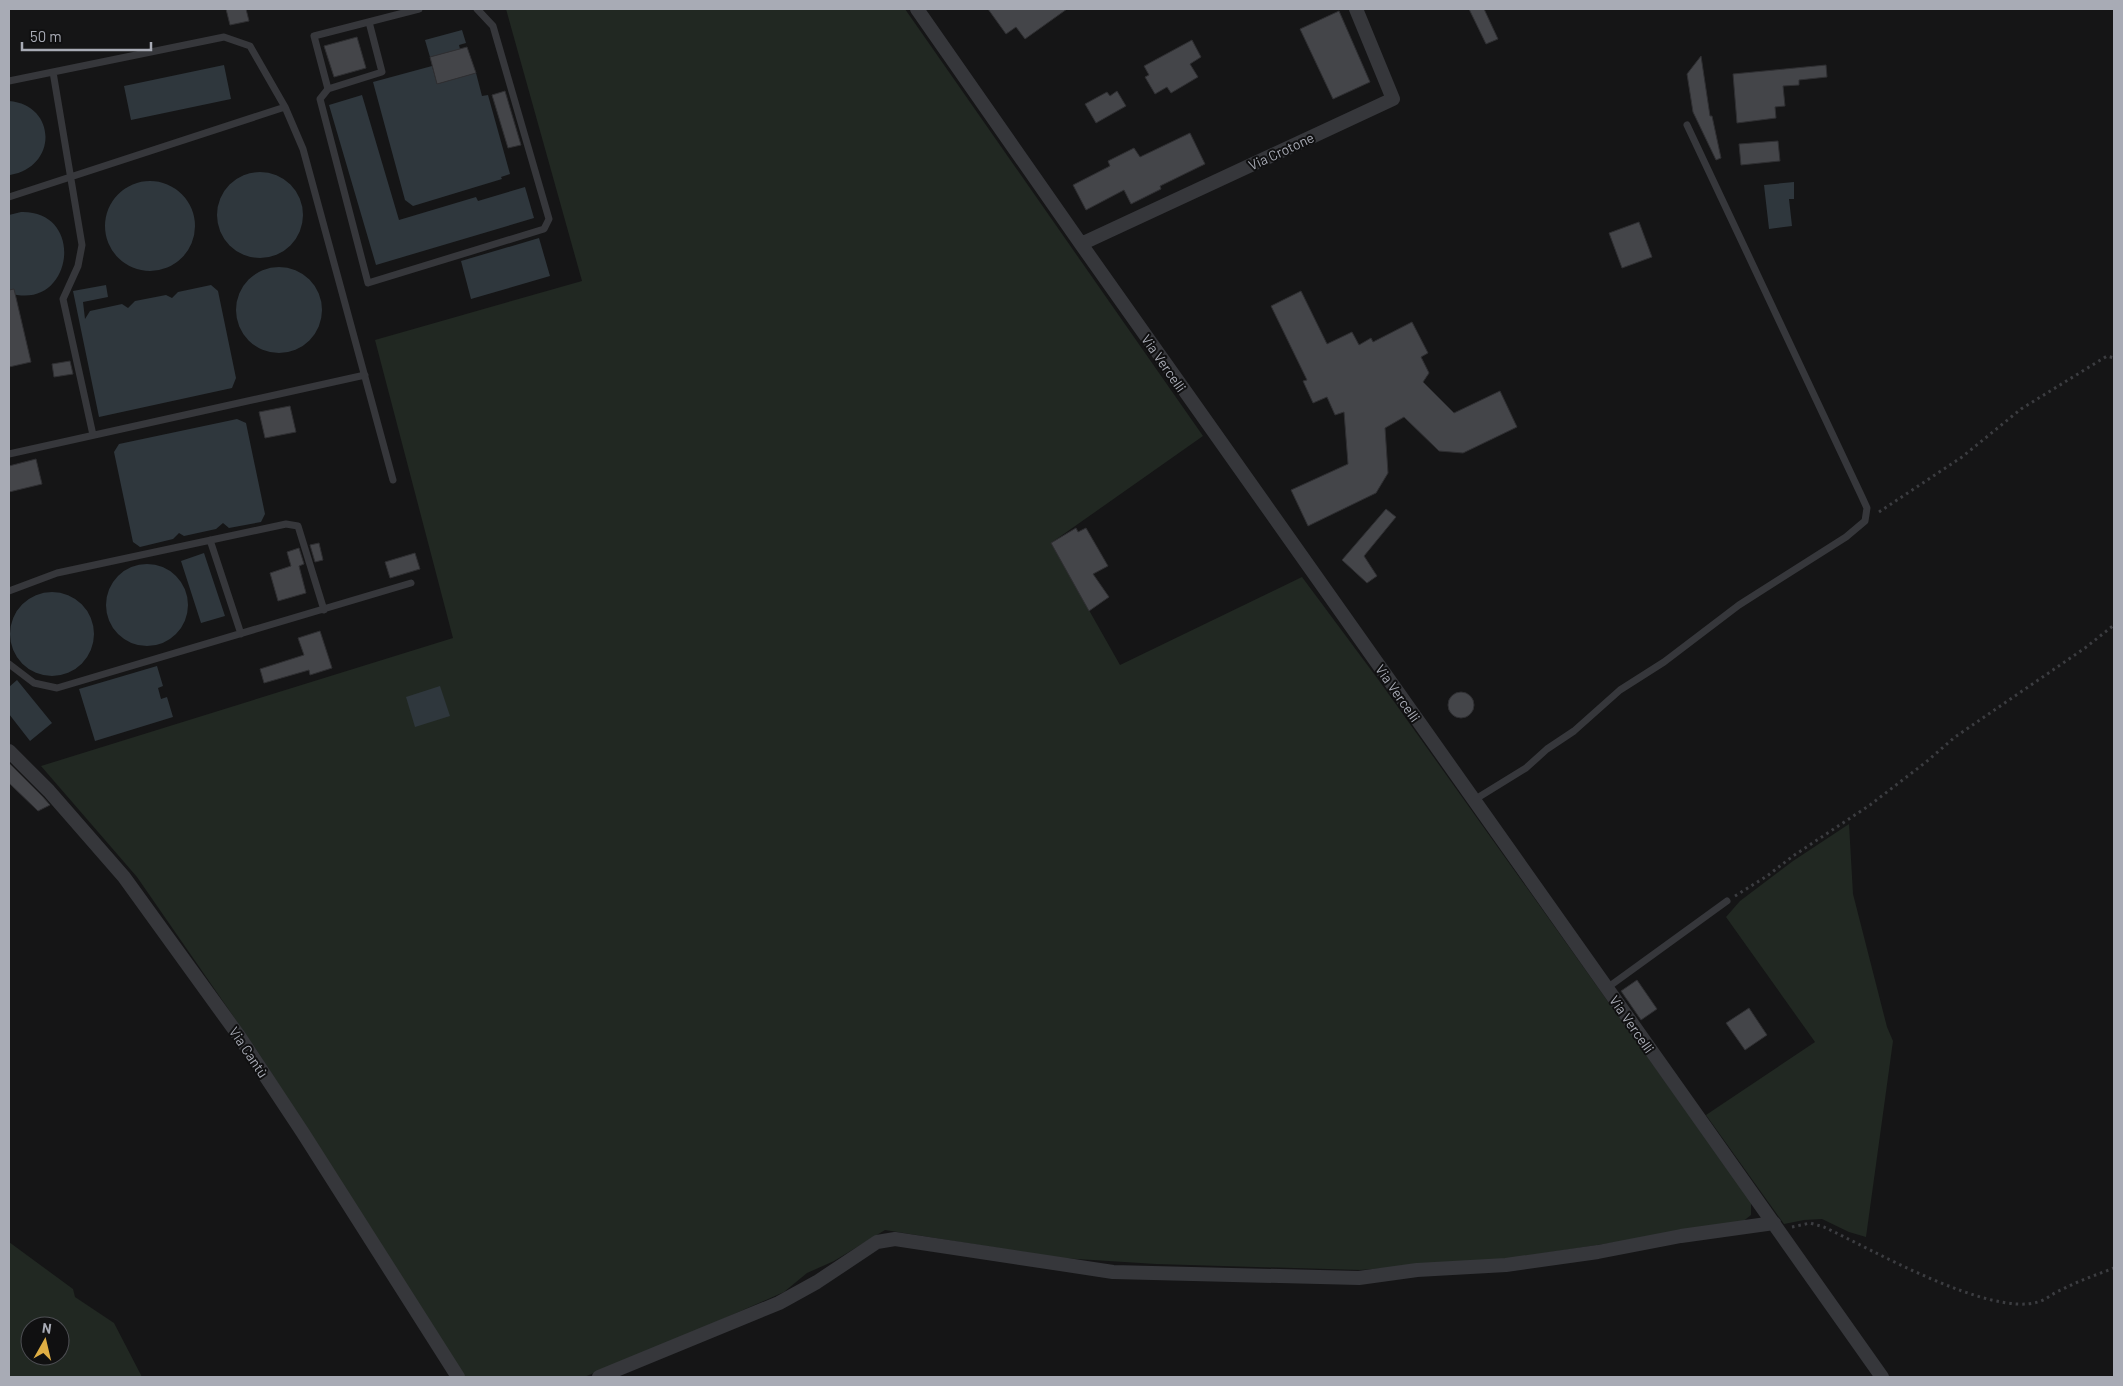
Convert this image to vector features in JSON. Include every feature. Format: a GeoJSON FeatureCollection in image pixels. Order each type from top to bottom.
{"type":"FeatureCollection","features":[{"type":"Feature","properties":{"kind":"street","name":"Via Vercelli"},"geometry":{"type":"LineString","coordinates":[[917,9],[1080,244],[1882,1377]]}},
{"type":"Feature","properties":{"kind":"street","name":"Via Crotone"},"geometry":{"type":"LineString","coordinates":[[1080,244],[1392,99],[1356,9]]}},
{"type":"Feature","properties":{"kind":"street","name":"Via Cantù"},"geometry":{"type":"LineString","coordinates":[[9,751],[49,791],[124,876],[239,1036],[458,1377]]}},
{"type":"Feature","properties":{"kind":"street"},"geometry":{"type":"LineString","coordinates":[[600,1377],[779,1303],[817,1282],[877,1242],[895,1239],[1114,1272],[1359,1278],[1417,1270],[1506,1265],[1598,1252],[1681,1236],[1777,1228]]}},
{"type":"Feature","properties":{"kind":"lane"},"geometry":{"type":"LineString","coordinates":[[328,88],[314,36],[419,9]]}},
{"type":"Feature","properties":{"kind":"lane"},"geometry":{"type":"LineString","coordinates":[[369,22],[382,72],[328,88],[320,99],[368,283],[544,229],[549,219],[493,26],[478,9]]}},
{"type":"Feature","properties":{"kind":"lane"},"geometry":{"type":"LineString","coordinates":[[9,81],[224,37],[250,46],[285,108],[303,148],[393,480]]}},
{"type":"Feature","properties":{"kind":"lane"},"geometry":{"type":"LineString","coordinates":[[53,72],[82,245],[78,266],[63,299],[93,435]]}},
{"type":"Feature","properties":{"kind":"lane"},"geometry":{"type":"LineString","coordinates":[[9,197],[285,108]]}},
{"type":"Feature","properties":{"kind":"lane"},"geometry":{"type":"LineString","coordinates":[[1474,800],[1526,768],[1547,749],[1574,731],[1620,690],[1664,662],[1739,605],[1846,537],[1865,521],[1867,508],[1687,126]]}},
{"type":"Feature","properties":{"kind":"lane"},"geometry":{"type":"LineString","coordinates":[[9,454],[365,375]]}},
{"type":"Feature","properties":{"kind":"lane"},"geometry":{"type":"LineString","coordinates":[[9,591],[57,573],[286,524],[298,526],[324,610]]}},
{"type":"Feature","properties":{"kind":"lane"},"geometry":{"type":"LineString","coordinates":[[210,540],[241,634]]}},
{"type":"Feature","properties":{"kind":"lane"},"geometry":{"type":"LineString","coordinates":[[9,664],[34,682],[57,688],[411,583]]}},
{"type":"Feature","properties":{"kind":"lane"},"geometry":{"type":"LineString","coordinates":[[1606,988],[1727,901]]}},
{"type":"Feature","properties":{"kind":"path"},"geometry":{"type":"LineString","coordinates":[[1865,521],[1962,457],[2021,409],[2107,356],[2114,358]]}},
{"type":"Feature","properties":{"kind":"path"},"geometry":{"type":"LineString","coordinates":[[1727,901],[1863,810],[1926,762],[1955,737],[2085,648],[2114,625]]}},
{"type":"Feature","properties":{"kind":"path"},"geometry":{"type":"LineString","coordinates":[[1777,1228],[1810,1223],[1824,1227],[1946,1285],[1993,1301],[2022,1305],[2038,1302],[2078,1282],[2114,1268]]}},
{"type":"Feature","properties":{"kind":"shaded area"},"geometry":{"type":"Polygon","coordinates":[[[506,9],[905,9],[1203,436],[1051,543],[1120,665],[1302,577],[1380,682],[1751,1202],[1751,1215],[1741,1223],[1506,1259],[1360,1270],[1156,1264],[1061,1258],[885,1230],[834,1261],[807,1273],[784,1292],[662,1346],[584,1377],[465,1377],[256,1049],[137,877],[41,766],[453,638],[375,340],[582,281],[506,9]]]}},
{"type":"Feature","properties":{"kind":"shaded area"},"geometry":{"type":"Polygon","coordinates":[[[462,30],[466,43],[459,45],[460,49],[430,57],[425,40],[462,30]]]}},
{"type":"Feature","properties":{"kind":"shaded area"},"geometry":{"type":"Polygon","coordinates":[[[224,65],[231,99],[131,120],[124,86],[224,65]]]}},
{"type":"Feature","properties":{"kind":"shaded area"},"geometry":{"type":"Polygon","coordinates":[[[432,66],[437,84],[476,73],[482,96],[488,95],[510,174],[501,177],[502,179],[413,206],[405,200],[373,82],[432,66]]]}},
{"type":"Feature","properties":{"kind":"shaded area"},"geometry":{"type":"Polygon","coordinates":[[[362,95],[399,220],[476,197],[478,201],[525,187],[534,218],[376,265],[329,105],[362,95]]]}},
{"type":"Feature","properties":{"kind":"shaded area"},"geometry":{"type":"Polygon","coordinates":[[[9,101],[25,105],[36,113],[43,124],[46,136],[43,149],[37,161],[26,170],[10,175],[9,175],[9,101]]]}},
{"type":"Feature","properties":{"kind":"shaded area"},"geometry":{"type":"Polygon","coordinates":[[[260,172],[277,175],[291,184],[300,198],[303,215],[300,232],[291,246],[277,255],[260,258],[243,255],[229,246],[220,232],[217,215],[220,198],[229,184],[243,175],[260,172]]]}},
{"type":"Feature","properties":{"kind":"shaded area"},"geometry":{"type":"Polygon","coordinates":[[[150,181],[167,184],[182,194],[192,209],[195,226],[192,243],[182,258],[167,268],[150,271],[133,268],[118,258],[108,243],[105,226],[108,209],[118,194],[133,184],[150,181]]]}},
{"type":"Feature","properties":{"kind":"shaded area"},"geometry":{"type":"Polygon","coordinates":[[[1794,182],[1794,199],[1789,199],[1792,226],[1769,229],[1764,185],[1794,182]]]}},
{"type":"Feature","properties":{"kind":"shaded area"},"geometry":{"type":"Polygon","coordinates":[[[21,212],[42,216],[56,227],[63,242],[64,259],[58,276],[47,288],[31,295],[9,293],[9,215],[21,212]]]}},
{"type":"Feature","properties":{"kind":"shaded area"},"geometry":{"type":"Polygon","coordinates":[[[539,238],[550,276],[471,299],[461,261],[539,238]]]}},
{"type":"Feature","properties":{"kind":"shaded area"},"geometry":{"type":"Polygon","coordinates":[[[279,267],[295,270],[303,274],[315,286],[319,294],[322,310],[319,326],[315,334],[303,346],[295,350],[279,353],[263,350],[255,346],[243,334],[239,326],[236,310],[239,294],[243,286],[255,274],[263,270],[279,267]]]}},
{"type":"Feature","properties":{"kind":"shaded area"},"geometry":{"type":"Polygon","coordinates":[[[106,285],[108,297],[83,302],[85,319],[90,311],[122,304],[128,308],[135,301],[166,295],[172,298],[178,292],[211,285],[218,291],[236,378],[232,388],[99,417],[73,291],[106,285]]]}},
{"type":"Feature","properties":{"kind":"shaded area"},"geometry":{"type":"Polygon","coordinates":[[[237,419],[246,423],[265,514],[261,522],[229,528],[223,523],[216,529],[184,536],[179,533],[173,539],[140,547],[133,542],[114,452],[119,444],[237,419]]]}},
{"type":"Feature","properties":{"kind":"shaded area"},"geometry":{"type":"Polygon","coordinates":[[[204,553],[225,616],[201,623],[181,561],[204,553]]]}},
{"type":"Feature","properties":{"kind":"shaded area"},"geometry":{"type":"Polygon","coordinates":[[[147,564],[163,567],[176,576],[185,589],[188,605],[185,621],[176,634],[163,643],[147,646],[131,643],[118,634],[109,621],[106,605],[109,589],[118,576],[131,567],[147,564]]]}},
{"type":"Feature","properties":{"kind":"shaded area"},"geometry":{"type":"Polygon","coordinates":[[[52,592],[68,595],[82,604],[91,618],[94,634],[91,650],[82,664],[68,673],[52,676],[36,673],[22,664],[13,650],[10,634],[13,618],[22,604],[36,595],[52,592]]]}},
{"type":"Feature","properties":{"kind":"shaded area"},"geometry":{"type":"Polygon","coordinates":[[[157,666],[163,686],[158,688],[161,699],[167,697],[173,717],[95,741],[79,689],[157,666]]]}},
{"type":"Feature","properties":{"kind":"shaded area"},"geometry":{"type":"Polygon","coordinates":[[[17,680],[52,723],[30,741],[9,714],[9,687],[17,680]]]}},
{"type":"Feature","properties":{"kind":"shaded area"},"geometry":{"type":"Polygon","coordinates":[[[440,686],[450,716],[415,727],[406,697],[440,686]]]}},
{"type":"Feature","properties":{"kind":"shaded area"},"geometry":{"type":"Polygon","coordinates":[[[1849,824],[1853,894],[1887,1027],[1893,1041],[1866,1237],[1849,1232],[1822,1219],[1784,1224],[1706,1115],[1815,1042],[1726,917],[1740,901],[1793,861],[1849,824]]]}},
{"type":"Feature","properties":{"kind":"shaded area"},"geometry":{"type":"Polygon","coordinates":[[[9,1242],[73,1289],[75,1297],[114,1323],[142,1377],[9,1377],[9,1242]]]}},
{"type":"Feature","properties":{"kind":"building"},"geometry":{"type":"Polygon","coordinates":[[[226,9],[246,9],[249,21],[230,25],[226,9]]]}},
{"type":"Feature","properties":{"kind":"building"},"geometry":{"type":"Polygon","coordinates":[[[988,9],[1067,9],[1025,39],[1016,27],[1006,34],[988,9]]]}},
{"type":"Feature","properties":{"kind":"building"},"geometry":{"type":"Polygon","coordinates":[[[1469,9],[1484,9],[1498,39],[1486,44],[1469,9]]]}},
{"type":"Feature","properties":{"kind":"building"},"geometry":{"type":"Polygon","coordinates":[[[1339,11],[1370,82],[1333,99],[1300,29],[1339,11]]]}},
{"type":"Feature","properties":{"kind":"building"},"geometry":{"type":"Polygon","coordinates":[[[357,37],[366,68],[334,77],[324,46],[357,37]]]}},
{"type":"Feature","properties":{"kind":"building"},"geometry":{"type":"Polygon","coordinates":[[[1192,40],[1201,57],[1190,64],[1198,77],[1171,93],[1167,87],[1155,94],[1145,77],[1149,75],[1144,66],[1192,40]]]}},
{"type":"Feature","properties":{"kind":"building"},"geometry":{"type":"Polygon","coordinates":[[[467,47],[476,73],[437,84],[430,57],[467,47]]]}},
{"type":"Feature","properties":{"kind":"building"},"geometry":{"type":"Polygon","coordinates":[[[1701,56],[1710,116],[1712,116],[1721,158],[1716,160],[1693,112],[1687,74],[1701,56]]]}},
{"type":"Feature","properties":{"kind":"building"},"geometry":{"type":"Polygon","coordinates":[[[1826,65],[1827,77],[1799,80],[1799,85],[1783,86],[1785,106],[1775,107],[1776,118],[1737,123],[1733,74],[1826,65]]]}},
{"type":"Feature","properties":{"kind":"building"},"geometry":{"type":"Polygon","coordinates":[[[505,91],[521,145],[508,148],[492,95],[505,91]]]}},
{"type":"Feature","properties":{"kind":"building"},"geometry":{"type":"Polygon","coordinates":[[[1117,91],[1126,106],[1096,123],[1085,104],[1107,92],[1110,96],[1117,91]]]}},
{"type":"Feature","properties":{"kind":"building"},"geometry":{"type":"Polygon","coordinates":[[[1190,133],[1205,164],[1160,186],[1161,189],[1131,204],[1124,190],[1086,210],[1073,185],[1110,166],[1108,161],[1134,148],[1140,157],[1190,133]]]}},
{"type":"Feature","properties":{"kind":"building"},"geometry":{"type":"Polygon","coordinates":[[[1778,141],[1780,161],[1741,165],[1739,144],[1778,141]]]}},
{"type":"Feature","properties":{"kind":"building"},"geometry":{"type":"Polygon","coordinates":[[[1639,222],[1652,257],[1622,268],[1609,233],[1639,222]]]}},
{"type":"Feature","properties":{"kind":"building"},"geometry":{"type":"Polygon","coordinates":[[[14,289],[31,362],[9,367],[9,290],[14,289]]]}},
{"type":"Feature","properties":{"kind":"building"},"geometry":{"type":"Polygon","coordinates":[[[1301,291],[1327,344],[1352,332],[1359,345],[1371,338],[1373,342],[1412,322],[1428,353],[1421,357],[1429,373],[1423,382],[1454,413],[1500,391],[1517,427],[1463,453],[1439,451],[1404,417],[1385,428],[1388,473],[1376,493],[1308,526],[1291,490],[1348,464],[1344,412],[1335,415],[1327,397],[1313,403],[1303,381],[1307,380],[1271,306],[1301,291]]]}},
{"type":"Feature","properties":{"kind":"building"},"geometry":{"type":"Polygon","coordinates":[[[70,361],[73,374],[54,377],[52,364],[70,361]]]}},
{"type":"Feature","properties":{"kind":"building"},"geometry":{"type":"Polygon","coordinates":[[[290,406],[296,432],[265,438],[259,412],[290,406]]]}},
{"type":"Feature","properties":{"kind":"building"},"geometry":{"type":"Polygon","coordinates":[[[36,459],[42,484],[9,492],[9,466],[36,459]]]}},
{"type":"Feature","properties":{"kind":"building"},"geometry":{"type":"Polygon","coordinates":[[[1386,509],[1396,517],[1364,556],[1377,576],[1367,583],[1342,560],[1386,509]]]}},
{"type":"Feature","properties":{"kind":"building"},"geometry":{"type":"Polygon","coordinates":[[[1076,528],[1078,532],[1086,528],[1108,566],[1093,574],[1109,597],[1089,611],[1051,543],[1076,528]]]}},
{"type":"Feature","properties":{"kind":"building"},"geometry":{"type":"Polygon","coordinates":[[[319,543],[323,560],[315,562],[310,545],[319,543]]]}},
{"type":"Feature","properties":{"kind":"building"},"geometry":{"type":"Polygon","coordinates":[[[299,548],[304,564],[299,566],[306,593],[278,601],[270,573],[291,566],[287,552],[299,548]]]}},
{"type":"Feature","properties":{"kind":"building"},"geometry":{"type":"Polygon","coordinates":[[[415,553],[420,569],[390,578],[385,562],[415,553]]]}},
{"type":"Feature","properties":{"kind":"building"},"geometry":{"type":"Polygon","coordinates":[[[320,631],[332,668],[310,675],[309,670],[264,683],[260,669],[304,655],[298,638],[320,631]]]}},
{"type":"Feature","properties":{"kind":"building"},"geometry":{"type":"Polygon","coordinates":[[[1461,692],[1470,696],[1474,705],[1470,714],[1461,718],[1452,714],[1448,705],[1452,696],[1461,692]]]}},
{"type":"Feature","properties":{"kind":"building"},"geometry":{"type":"Polygon","coordinates":[[[9,763],[50,805],[38,811],[9,783],[9,763]]]}},
{"type":"Feature","properties":{"kind":"building"},"geometry":{"type":"Polygon","coordinates":[[[1637,980],[1657,1009],[1641,1020],[1621,991],[1637,980]]]}},
{"type":"Feature","properties":{"kind":"building"},"geometry":{"type":"Polygon","coordinates":[[[1749,1008],[1767,1035],[1745,1050],[1726,1023],[1749,1008]]]}}]}
